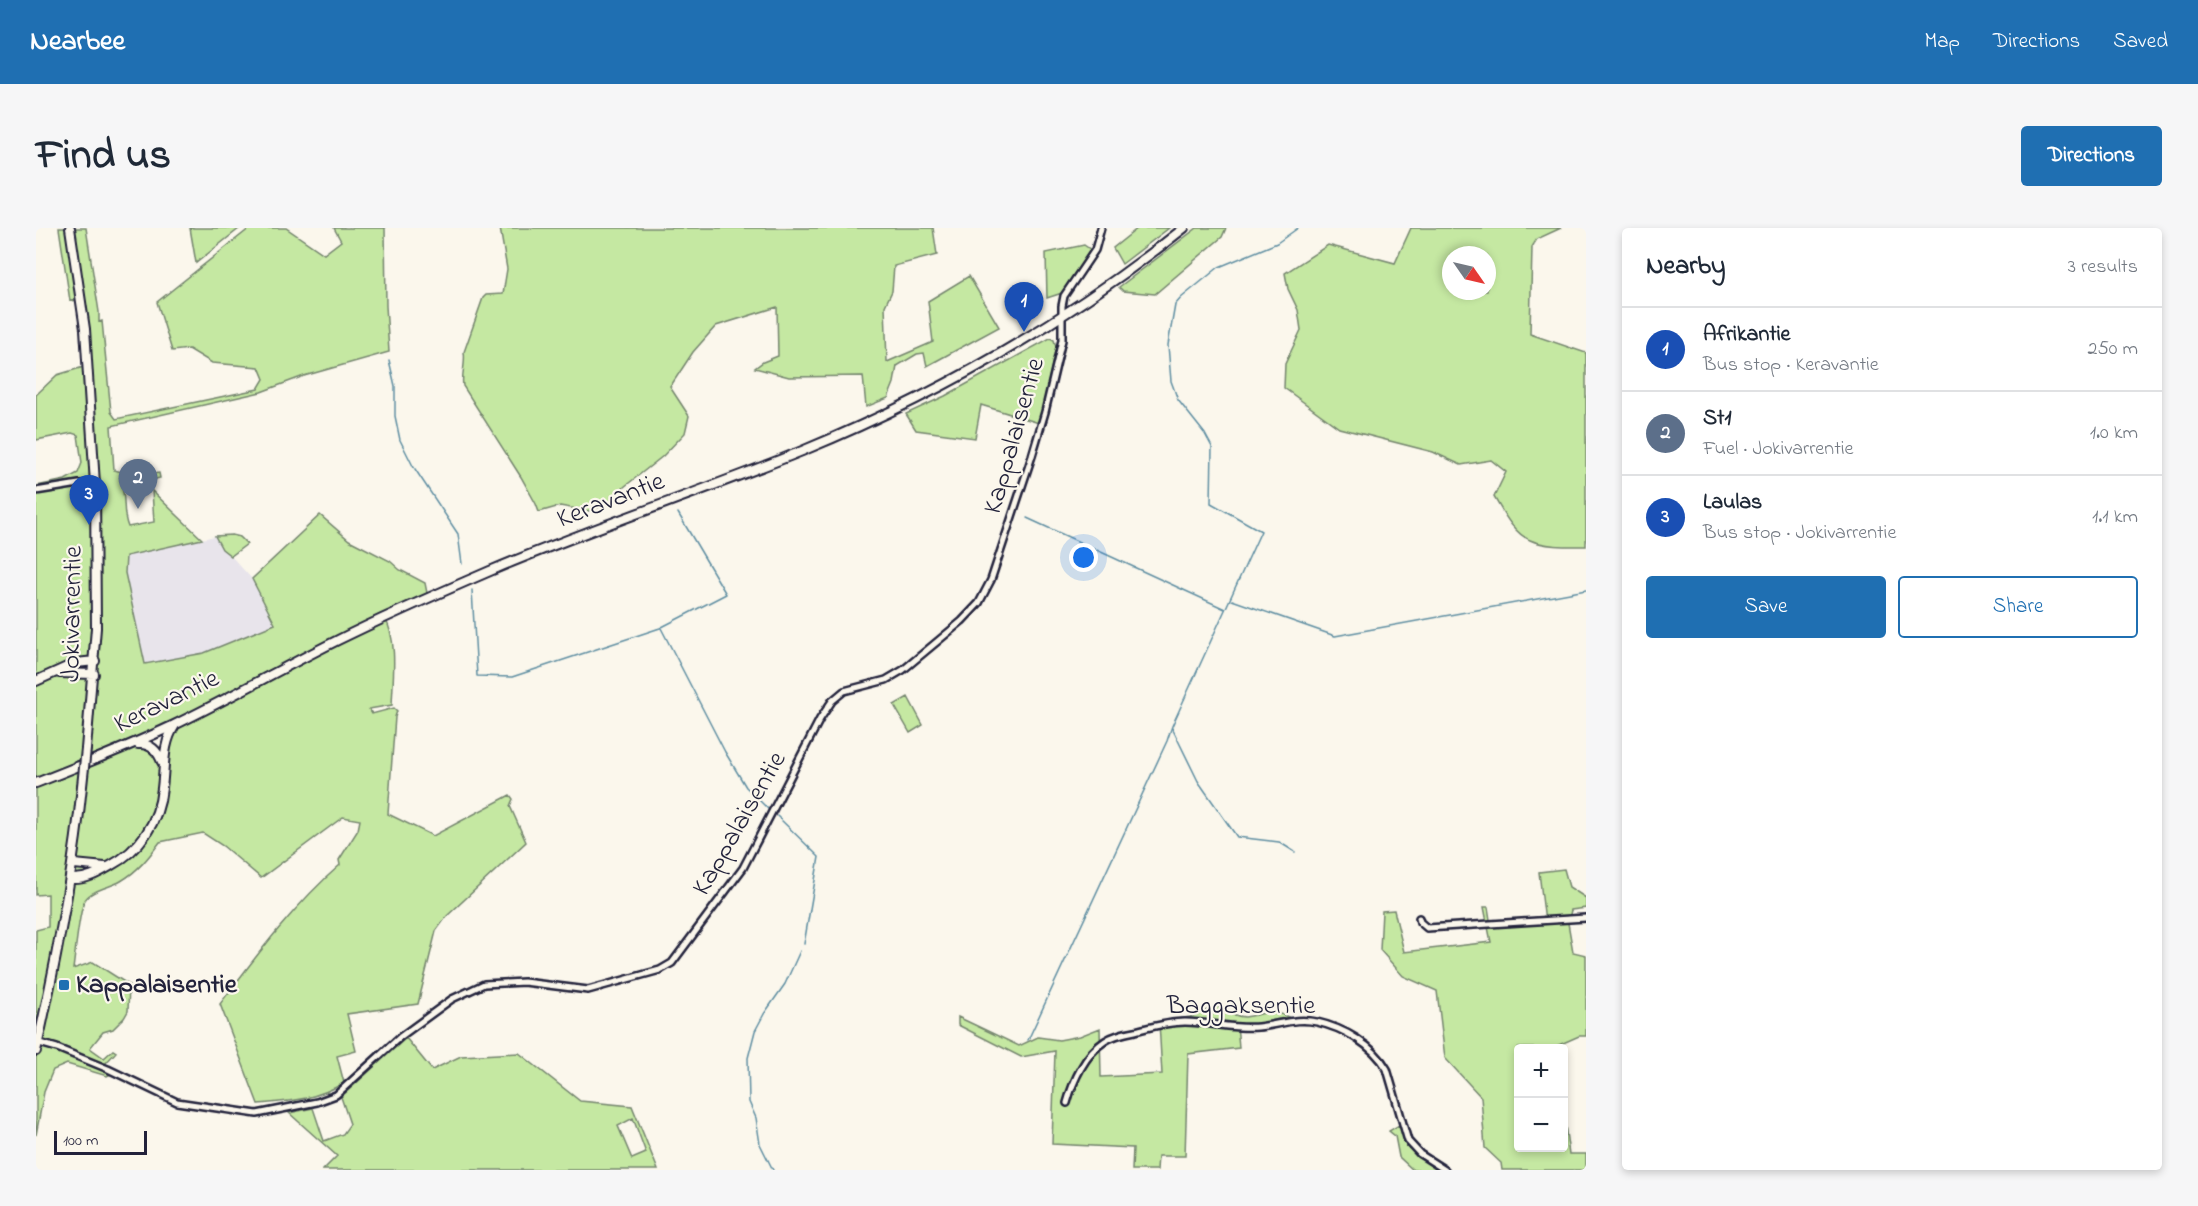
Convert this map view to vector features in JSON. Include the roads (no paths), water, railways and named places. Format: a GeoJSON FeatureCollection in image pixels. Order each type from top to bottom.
{"type":"FeatureCollection","features":[{"type":"Feature","properties":{"kind":"main road","name":"Jokivarrentie"},"geometry":{"type":"LineString","coordinates":[[37,1045],[57,959],[74,864],[95,661],[97,611],[95,484],[85,329],[70,228]]}},
{"type":"Feature","properties":{"kind":"main road","name":"Keravantie"},"geometry":{"type":"LineString","coordinates":[[36,783],[175,725],[340,639],[464,582],[583,534],[726,481],[867,422],[955,378],[1062,315],[1124,273],[1184,228]]}},
{"type":"Feature","properties":{"kind":"main road"},"geometry":{"type":"LineString","coordinates":[[36,681],[76,663],[95,661]]}},
{"type":"Feature","properties":{"kind":"main road"},"geometry":{"type":"LineString","coordinates":[[56,673],[94,674]]}},
{"type":"Feature","properties":{"kind":"main road"},"geometry":{"type":"LineString","coordinates":[[71,879],[84,879],[110,867],[138,845],[153,824],[160,802],[168,736],[175,725]]}},
{"type":"Feature","properties":{"kind":"main road"},"geometry":{"type":"LineString","coordinates":[[133,744],[144,744],[152,748],[161,759],[163,766]]}},
{"type":"Feature","properties":{"kind":"main road"},"geometry":{"type":"LineString","coordinates":[[74,864],[110,867]]}},
{"type":"Feature","properties":{"kind":"street","name":"Kappalaisentie"},"geometry":{"type":"LineString","coordinates":[[37,1045],[57,1048],[108,1068],[177,1102],[257,1114],[336,1095],[408,1031],[452,999],[484,984],[524,982],[588,990],[667,967],[682,953],[743,868],[832,700],[844,691],[886,680],[903,670],[966,617],[979,603],[991,580],[1032,456],[1062,340],[1064,296],[1095,250],[1101,228]]}},
{"type":"Feature","properties":{"kind":"street"},"geometry":{"type":"LineString","coordinates":[[36,491],[79,484],[95,484]]}},
{"type":"Feature","properties":{"kind":"street"},"geometry":{"type":"LineString","coordinates":[[1419,918],[1427,928],[1586,918]]}},
{"type":"Feature","properties":{"kind":"street","name":"Baggaksentie"},"geometry":{"type":"LineString","coordinates":[[1067,1102],[1072,1084],[1098,1046],[1116,1035],[1184,1022],[1256,1027],[1306,1020],[1343,1031],[1365,1045],[1383,1061],[1388,1069],[1408,1141],[1420,1154],[1445,1170]]}},
{"type":"Feature","properties":{"kind":"waterway"},"geometry":{"type":"LineString","coordinates":[[1028,1040],[1167,741],[1261,531],[1211,503],[1212,447],[1205,434],[1178,400],[1171,381],[1168,345],[1175,305],[1219,267],[1277,243],[1298,228]]}},
{"type":"Feature","properties":{"kind":"waterway"},"geometry":{"type":"LineString","coordinates":[[389,360],[395,386],[395,416],[400,440],[413,466],[458,534],[462,564]]}},
{"type":"Feature","properties":{"kind":"waterway"},"geometry":{"type":"LineString","coordinates":[[472,590],[477,676],[512,677],[660,628],[726,594],[678,513]]}},
{"type":"Feature","properties":{"kind":"waterway"},"geometry":{"type":"LineString","coordinates":[[1027,518],[1225,609]]}},
{"type":"Feature","properties":{"kind":"waterway"},"geometry":{"type":"LineString","coordinates":[[1232,600],[1335,636],[1586,590]]}},
{"type":"Feature","properties":{"kind":"waterway"},"geometry":{"type":"LineString","coordinates":[[661,628],[725,752],[746,787],[769,810]]}},
{"type":"Feature","properties":{"kind":"waterway"},"geometry":{"type":"LineString","coordinates":[[1172,728],[1198,781],[1237,837],[1279,842],[1295,852]]}},
{"type":"Feature","properties":{"kind":"waterway"},"geometry":{"type":"LineString","coordinates":[[777,816],[819,857],[804,944]]}},
{"type":"Feature","properties":{"kind":"waterway"},"geometry":{"type":"LineString","coordinates":[[773,1170],[760,1144],[756,1118],[749,1102],[748,1058],[755,1031],[785,984],[800,951]]}},
{"type":"Feature","properties":{"kind":"place","name":"Afrikantie"},"geometry":{"type":"Point","coordinates":[1024,332]}},
{"type":"Feature","properties":{"kind":"place","name":"St1"},"geometry":{"type":"Point","coordinates":[138,509]}},
{"type":"Feature","properties":{"kind":"place","name":"Laulas"},"geometry":{"type":"Point","coordinates":[89,525]}},
{"type":"Feature","properties":{"kind":"place","name":"Kappalaisentie"},"geometry":{"type":"Point","coordinates":[64,985]}}]}
